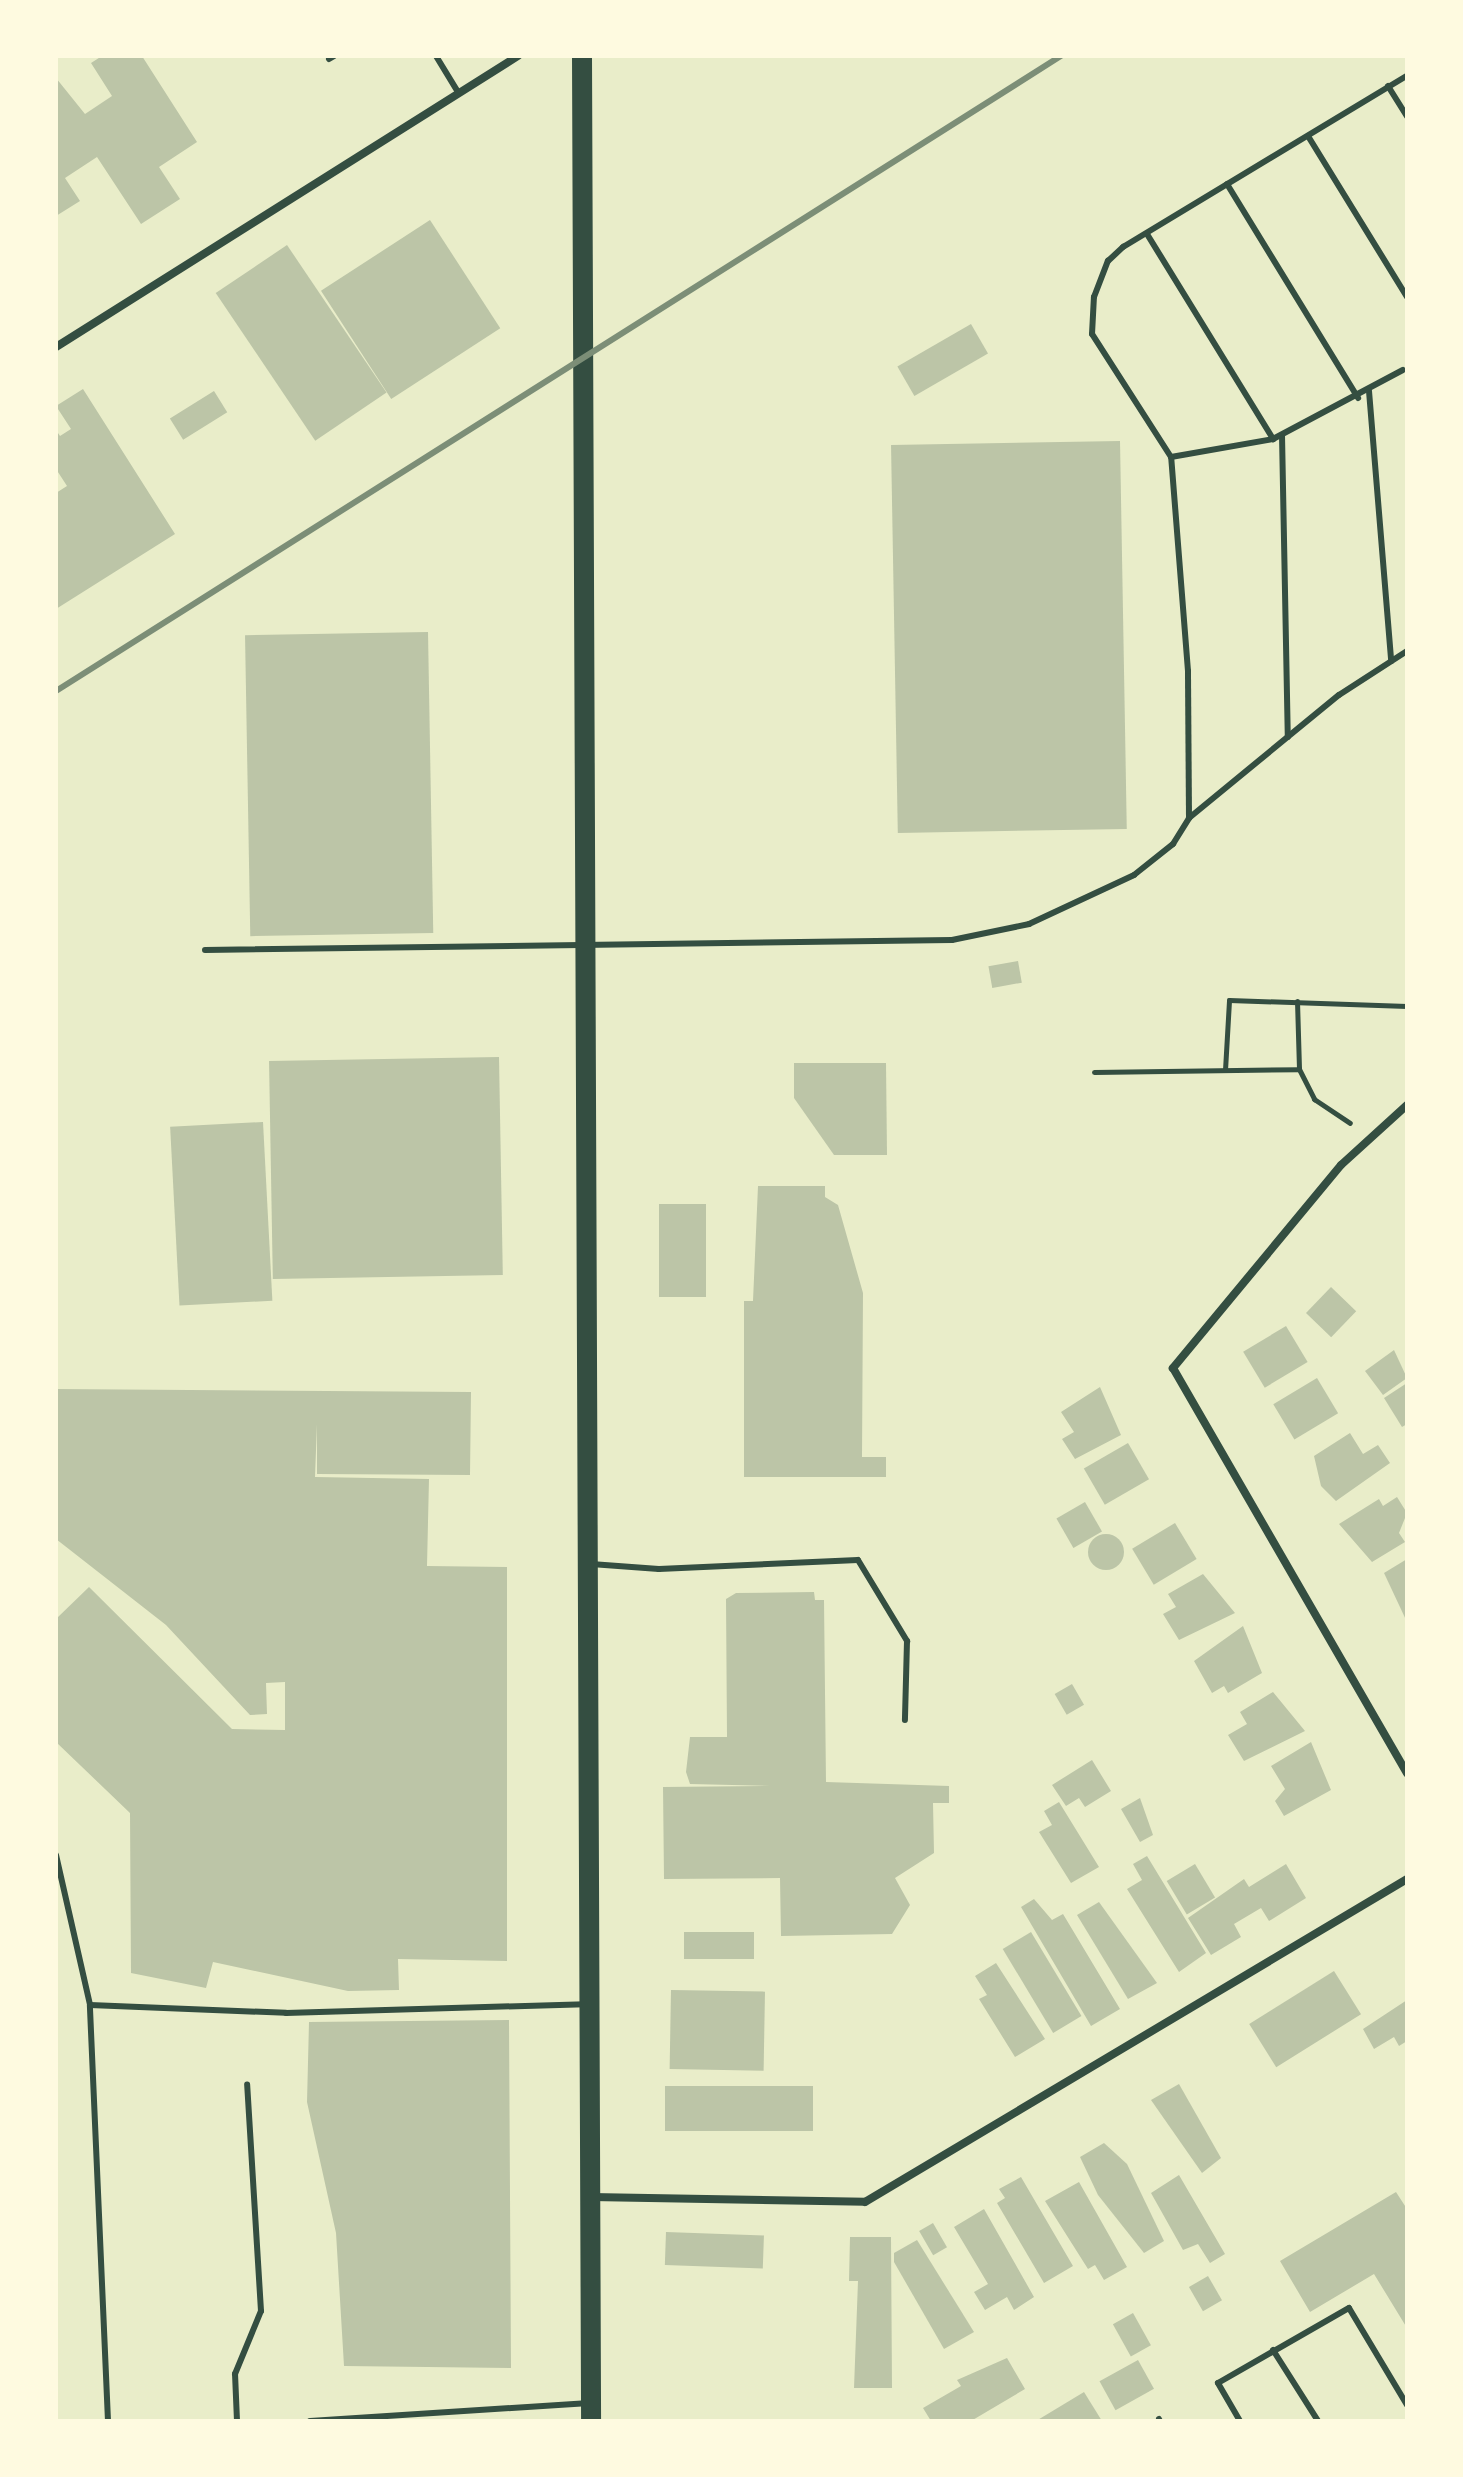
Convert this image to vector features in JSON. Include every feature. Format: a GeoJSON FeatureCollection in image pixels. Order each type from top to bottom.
{"type":"FeatureCollection","features":[{"type":"Feature","properties":{"kind":"main road"},"geometry":{"type":"LineString","coordinates":[[582,56],[591,2412]]}},
{"type":"Feature","properties":{"kind":"street"},"geometry":{"type":"LineString","coordinates":[[56,347],[518,56]]}},
{"type":"Feature","properties":{"kind":"street"},"geometry":{"type":"LineString","coordinates":[[1407,1105],[1341,1165],[1173,1368],[1407,1773]]}},
{"type":"Feature","properties":{"kind":"street"},"geometry":{"type":"LineString","coordinates":[[590,2197],[865,2202],[1407,1879]]}},
{"type":"Feature","properties":{"kind":"lane"},"geometry":{"type":"LineString","coordinates":[[436,56],[458,92]]}},
{"type":"Feature","properties":{"kind":"lane"},"geometry":{"type":"LineString","coordinates":[[1189,818],[1188,671],[1171,457],[1092,334],[1089,317],[1108,261],[1227,184],[1407,76]]}},
{"type":"Feature","properties":{"kind":"lane"},"geometry":{"type":"LineString","coordinates":[[1388,86],[1407,116]]}},
{"type":"Feature","properties":{"kind":"lane"},"geometry":{"type":"LineString","coordinates":[[1308,136],[1407,297]]}},
{"type":"Feature","properties":{"kind":"lane"},"geometry":{"type":"LineString","coordinates":[[1227,184],[1358,398]]}},
{"type":"Feature","properties":{"kind":"lane"},"geometry":{"type":"LineString","coordinates":[[1147,234],[1273,439]]}},
{"type":"Feature","properties":{"kind":"lane"},"geometry":{"type":"LineString","coordinates":[[1171,457],[1273,439],[1406,372]]}},
{"type":"Feature","properties":{"kind":"lane"},"geometry":{"type":"LineString","coordinates":[[1369,391],[1391,661]]}},
{"type":"Feature","properties":{"kind":"lane"},"geometry":{"type":"LineString","coordinates":[[1282,435],[1288,737]]}},
{"type":"Feature","properties":{"kind":"lane"},"geometry":{"type":"LineString","coordinates":[[205,950],[972,938],[1029,924],[1119,885],[1173,844],[1189,818],[1288,737],[1407,651]]}},
{"type":"Feature","properties":{"kind":"lane"},"geometry":{"type":"LineString","coordinates":[[587,1564],[659,1569],[858,1560],[907,1641],[905,1720]]}},
{"type":"Feature","properties":{"kind":"lane"},"geometry":{"type":"LineString","coordinates":[[56,1855],[90,2005],[108,2421]]}},
{"type":"Feature","properties":{"kind":"lane"},"geometry":{"type":"LineString","coordinates":[[90,2005],[286,2013],[590,2004]]}},
{"type":"Feature","properties":{"kind":"lane"},"geometry":{"type":"LineString","coordinates":[[237,2421],[235,2374],[261,2311],[247,2084]]}},
{"type":"Feature","properties":{"kind":"lane"},"geometry":{"type":"LineString","coordinates":[[1240,2421],[1218,2383],[1349,2308],[1407,2405]]}},
{"type":"Feature","properties":{"kind":"lane"},"geometry":{"type":"LineString","coordinates":[[1273,2350],[1318,2421]]}},
{"type":"Feature","properties":{"kind":"lane"},"geometry":{"type":"LineString","coordinates":[[310,2421],[591,2412]]}},
{"type":"Feature","properties":{"kind":"path"},"geometry":{"type":"LineString","coordinates":[[1225,1070],[1229,1000],[1407,1006]]}},
{"type":"Feature","properties":{"kind":"path"},"geometry":{"type":"LineString","coordinates":[[1297,1001],[1299,1069],[1314,1099],[1350,1123]]}},
{"type":"Feature","properties":{"kind":"path"},"geometry":{"type":"LineString","coordinates":[[1094,1072],[1299,1069]]}},
{"type":"Feature","properties":{"kind":"building"},"geometry":{"type":"Polygon","coordinates":[[[102,56],[142,56],[197,142],[159,167],[180,199],[141,224],[97,157],[65,178],[80,201],[56,216],[56,78],[85,114],[112,96],[91,63],[102,56]]]}},
{"type":"Feature","properties":{"kind":"building"},"geometry":{"type":"Polygon","coordinates":[[[430,220],[500,328],[391,399],[321,291],[430,220]]]}},
{"type":"Feature","properties":{"kind":"building"},"geometry":{"type":"Polygon","coordinates":[[[287,245],[387,393],[315,441],[216,293],[287,245]]]}},
{"type":"Feature","properties":{"kind":"building"},"geometry":{"type":"Polygon","coordinates":[[[971,324],[988,353],[914,396],[897,366],[971,324]]]}},
{"type":"Feature","properties":{"kind":"building"},"geometry":{"type":"Polygon","coordinates":[[[83,389],[175,534],[56,609],[56,493],[67,486],[56,469],[56,430],[60,436],[71,429],[56,406],[83,389]]]}},
{"type":"Feature","properties":{"kind":"building"},"geometry":{"type":"Polygon","coordinates":[[[214,391],[227,412],[183,440],[170,419],[214,391]]]}},
{"type":"Feature","properties":{"kind":"building"},"geometry":{"type":"Polygon","coordinates":[[[1120,441],[1127,829],[898,833],[891,445],[1120,441]]]}},
{"type":"Feature","properties":{"kind":"building"},"geometry":{"type":"Polygon","coordinates":[[[428,632],[433,933],[250,936],[245,635],[428,632]]]}},
{"type":"Feature","properties":{"kind":"building"},"geometry":{"type":"Polygon","coordinates":[[[1018,961],[1022,983],[992,988],[988,966],[1018,961]]]}},
{"type":"Feature","properties":{"kind":"building"},"geometry":{"type":"Polygon","coordinates":[[[499,1057],[503,1275],[273,1279],[269,1061],[499,1057]]]}},
{"type":"Feature","properties":{"kind":"building"},"geometry":{"type":"Polygon","coordinates":[[[794,1063],[886,1063],[887,1155],[834,1155],[794,1098],[794,1063]]]}},
{"type":"Feature","properties":{"kind":"building"},"geometry":{"type":"Polygon","coordinates":[[[263,1122],[272,1301],[179,1306],[170,1127],[263,1122]]]}},
{"type":"Feature","properties":{"kind":"building"},"geometry":{"type":"Polygon","coordinates":[[[758,1186],[825,1186],[825,1197],[838,1205],[863,1293],[862,1457],[886,1457],[886,1477],[744,1477],[744,1301],[753,1301],[758,1186]]]}},
{"type":"Feature","properties":{"kind":"building"},"geometry":{"type":"Polygon","coordinates":[[[659,1204],[706,1204],[706,1297],[659,1297],[659,1204]]]}},
{"type":"Feature","properties":{"kind":"building"},"geometry":{"type":"Polygon","coordinates":[[[1331,1287],[1356,1311],[1331,1337],[1306,1313],[1331,1287]]]}},
{"type":"Feature","properties":{"kind":"building"},"geometry":{"type":"Polygon","coordinates":[[[1286,1326],[1308,1362],[1265,1388],[1243,1352],[1286,1326]]]}},
{"type":"Feature","properties":{"kind":"building"},"geometry":{"type":"Polygon","coordinates":[[[1394,1350],[1407,1378],[1383,1395],[1365,1371],[1394,1350]]]}},
{"type":"Feature","properties":{"kind":"building"},"geometry":{"type":"Polygon","coordinates":[[[1317,1378],[1338,1413],[1294,1439],[1273,1404],[1317,1378]]]}},
{"type":"Feature","properties":{"kind":"building"},"geometry":{"type":"Polygon","coordinates":[[[1407,1383],[1407,1424],[1402,1427],[1384,1398],[1407,1383]]]}},
{"type":"Feature","properties":{"kind":"building"},"geometry":{"type":"Polygon","coordinates":[[[1100,1387],[1121,1435],[1075,1459],[1062,1439],[1074,1432],[1061,1412],[1100,1387]]]}},
{"type":"Feature","properties":{"kind":"building"},"geometry":{"type":"Polygon","coordinates":[[[56,1389],[471,1392],[470,1475],[317,1474],[317,1424],[315,1477],[429,1479],[427,1566],[507,1567],[507,1961],[398,1959],[399,1990],[348,1991],[213,1962],[206,1988],[131,1973],[130,1813],[56,1742],[56,1619],[89,1587],[232,1729],[285,1730],[285,1682],[266,1683],[267,1714],[250,1715],[166,1625],[56,1539],[56,1389]]]}},
{"type":"Feature","properties":{"kind":"building"},"geometry":{"type":"Polygon","coordinates":[[[1350,1433],[1363,1454],[1378,1445],[1390,1463],[1336,1501],[1321,1486],[1314,1456],[1350,1433]]]}},
{"type":"Feature","properties":{"kind":"building"},"geometry":{"type":"Polygon","coordinates":[[[1128,1443],[1149,1479],[1105,1505],[1084,1468],[1128,1443]]]}},
{"type":"Feature","properties":{"kind":"building"},"geometry":{"type":"Polygon","coordinates":[[[1397,1497],[1407,1513],[1399,1533],[1405,1542],[1372,1562],[1339,1524],[1379,1499],[1383,1506],[1397,1497]]]}},
{"type":"Feature","properties":{"kind":"building"},"geometry":{"type":"Polygon","coordinates":[[[1085,1502],[1102,1531],[1073,1548],[1056,1518],[1085,1502]]]}},
{"type":"Feature","properties":{"kind":"building"},"geometry":{"type":"Polygon","coordinates":[[[1175,1523],[1197,1559],[1154,1585],[1132,1549],[1175,1523]]]}},
{"type":"Feature","properties":{"kind":"building"},"geometry":{"type":"Polygon","coordinates":[[[1106,1534],[1118,1540],[1124,1552],[1118,1564],[1106,1570],[1094,1564],[1088,1552],[1094,1540],[1106,1534]]]}},
{"type":"Feature","properties":{"kind":"building"},"geometry":{"type":"Polygon","coordinates":[[[1407,1559],[1407,1622],[1384,1573],[1407,1559]]]}},
{"type":"Feature","properties":{"kind":"building"},"geometry":{"type":"Polygon","coordinates":[[[1203,1574],[1235,1613],[1179,1640],[1163,1614],[1176,1607],[1168,1594],[1203,1574]]]}},
{"type":"Feature","properties":{"kind":"building"},"geometry":{"type":"Polygon","coordinates":[[[814,1592],[815,1600],[824,1600],[826,1782],[949,1786],[949,1803],[933,1803],[934,1853],[895,1878],[910,1905],[892,1934],[781,1936],[780,1878],[664,1879],[663,1787],[770,1786],[690,1784],[686,1772],[690,1737],[727,1737],[726,1599],[736,1593],[814,1592]]]}},
{"type":"Feature","properties":{"kind":"building"},"geometry":{"type":"Polygon","coordinates":[[[1243,1626],[1262,1673],[1228,1693],[1224,1686],[1212,1693],[1194,1661],[1243,1626]]]}},
{"type":"Feature","properties":{"kind":"building"},"geometry":{"type":"Polygon","coordinates":[[[1072,1684],[1084,1705],[1067,1715],[1055,1694],[1072,1684]]]}},
{"type":"Feature","properties":{"kind":"building"},"geometry":{"type":"Polygon","coordinates":[[[1273,1692],[1305,1731],[1244,1761],[1228,1735],[1247,1724],[1240,1712],[1273,1692]]]}},
{"type":"Feature","properties":{"kind":"building"},"geometry":{"type":"Polygon","coordinates":[[[1311,1742],[1331,1790],[1284,1816],[1275,1801],[1285,1789],[1271,1766],[1311,1742]]]}},
{"type":"Feature","properties":{"kind":"building"},"geometry":{"type":"Polygon","coordinates":[[[1092,1760],[1111,1791],[1085,1807],[1079,1798],[1066,1806],[1052,1785],[1092,1760]]]}},
{"type":"Feature","properties":{"kind":"building"},"geometry":{"type":"Polygon","coordinates":[[[1140,1798],[1153,1835],[1140,1842],[1121,1809],[1140,1798]]]}},
{"type":"Feature","properties":{"kind":"building"},"geometry":{"type":"Polygon","coordinates":[[[1059,1802],[1099,1867],[1071,1883],[1039,1832],[1052,1825],[1044,1811],[1059,1802]]]}},
{"type":"Feature","properties":{"kind":"building"},"geometry":{"type":"Polygon","coordinates":[[[1147,1856],[1206,1953],[1179,1972],[1127,1889],[1142,1880],[1133,1864],[1147,1856]]]}},
{"type":"Feature","properties":{"kind":"building"},"geometry":{"type":"Polygon","coordinates":[[[1195,1864],[1215,1897],[1187,1914],[1167,1881],[1195,1864]]]}},
{"type":"Feature","properties":{"kind":"building"},"geometry":{"type":"Polygon","coordinates":[[[1286,1864],[1306,1898],[1269,1921],[1261,1908],[1234,1924],[1241,1937],[1211,1955],[1188,1918],[1244,1879],[1249,1887],[1286,1864]]]}},
{"type":"Feature","properties":{"kind":"building"},"geometry":{"type":"Polygon","coordinates":[[[1034,1899],[1052,1920],[1063,1914],[1120,2009],[1091,2026],[1021,1907],[1034,1899]]]}},
{"type":"Feature","properties":{"kind":"building"},"geometry":{"type":"Polygon","coordinates":[[[1099,1902],[1157,1983],[1128,1999],[1077,1915],[1099,1902]]]}},
{"type":"Feature","properties":{"kind":"building"},"geometry":{"type":"Polygon","coordinates":[[[684,1932],[754,1932],[754,1959],[684,1959],[684,1932]]]}},
{"type":"Feature","properties":{"kind":"building"},"geometry":{"type":"Polygon","coordinates":[[[1031,1932],[1081,2016],[1053,2033],[1003,1949],[1031,1932]]]}},
{"type":"Feature","properties":{"kind":"building"},"geometry":{"type":"Polygon","coordinates":[[[996,1963],[1045,2039],[1015,2057],[979,1999],[987,1995],[975,1976],[996,1963]]]}},
{"type":"Feature","properties":{"kind":"building"},"geometry":{"type":"Polygon","coordinates":[[[1334,1971],[1361,2014],[1276,2067],[1249,2024],[1334,1971]]]}},
{"type":"Feature","properties":{"kind":"building"},"geometry":{"type":"Polygon","coordinates":[[[671,1990],[765,1992],[764,2071],[670,2069],[671,1990]]]}},
{"type":"Feature","properties":{"kind":"building"},"geometry":{"type":"Polygon","coordinates":[[[1407,2000],[1407,2041],[1399,2046],[1394,2037],[1374,2049],[1363,2029],[1407,2000]]]}},
{"type":"Feature","properties":{"kind":"building"},"geometry":{"type":"Polygon","coordinates":[[[509,2020],[511,2368],[344,2366],[336,2233],[307,2102],[309,2022],[509,2020]]]}},
{"type":"Feature","properties":{"kind":"building"},"geometry":{"type":"Polygon","coordinates":[[[1179,2084],[1221,2158],[1202,2173],[1151,2100],[1179,2084]]]}},
{"type":"Feature","properties":{"kind":"building"},"geometry":{"type":"Polygon","coordinates":[[[665,2086],[813,2086],[813,2131],[665,2131],[665,2086]]]}},
{"type":"Feature","properties":{"kind":"building"},"geometry":{"type":"Polygon","coordinates":[[[1104,2143],[1127,2164],[1164,2241],[1144,2253],[1098,2195],[1080,2157],[1104,2143]]]}},
{"type":"Feature","properties":{"kind":"building"},"geometry":{"type":"Polygon","coordinates":[[[1179,2175],[1225,2254],[1210,2263],[1198,2244],[1183,2250],[1151,2193],[1179,2175]]]}},
{"type":"Feature","properties":{"kind":"building"},"geometry":{"type":"Polygon","coordinates":[[[1021,2177],[1073,2266],[1044,2283],[997,2203],[1005,2198],[999,2189],[1021,2177]]]}},
{"type":"Feature","properties":{"kind":"building"},"geometry":{"type":"Polygon","coordinates":[[[1079,2182],[1127,2267],[1104,2280],[1095,2265],[1088,2269],[1045,2201],[1079,2182]]]}},
{"type":"Feature","properties":{"kind":"building"},"geometry":{"type":"Polygon","coordinates":[[[1396,2192],[1407,2209],[1407,2328],[1374,2274],[1310,2312],[1280,2261],[1396,2192]]]}},
{"type":"Feature","properties":{"kind":"building"},"geometry":{"type":"Polygon","coordinates":[[[984,2209],[1034,2297],[1014,2310],[1007,2297],[985,2310],[974,2292],[988,2284],[954,2227],[984,2209]]]}},
{"type":"Feature","properties":{"kind":"building"},"geometry":{"type":"Polygon","coordinates":[[[933,2223],[947,2247],[933,2255],[919,2231],[933,2223]]]}},
{"type":"Feature","properties":{"kind":"building"},"geometry":{"type":"Polygon","coordinates":[[[666,2232],[764,2235],[763,2268],[665,2265],[666,2232]]]}},
{"type":"Feature","properties":{"kind":"building"},"geometry":{"type":"Polygon","coordinates":[[[850,2237],[891,2237],[892,2388],[854,2388],[858,2281],[849,2281],[850,2237]]]}},
{"type":"Feature","properties":{"kind":"building"},"geometry":{"type":"Polygon","coordinates":[[[917,2240],[974,2332],[944,2349],[894,2262],[894,2253],[917,2240]]]}},
{"type":"Feature","properties":{"kind":"building"},"geometry":{"type":"Polygon","coordinates":[[[1208,2276],[1222,2300],[1203,2311],[1189,2287],[1208,2276]]]}},
{"type":"Feature","properties":{"kind":"building"},"geometry":{"type":"Polygon","coordinates":[[[1133,2313],[1151,2345],[1131,2357],[1113,2324],[1133,2313]]]}},
{"type":"Feature","properties":{"kind":"building"},"geometry":{"type":"Polygon","coordinates":[[[1007,2358],[1025,2389],[971,2421],[931,2421],[923,2408],[961,2386],[957,2380],[1007,2358]]]}},
{"type":"Feature","properties":{"kind":"building"},"geometry":{"type":"Polygon","coordinates":[[[1138,2360],[1154,2389],[1116,2410],[1100,2381],[1138,2360]]]}},
{"type":"Feature","properties":{"kind":"building"},"geometry":{"type":"Polygon","coordinates":[[[1084,2392],[1102,2421],[1036,2421],[1084,2392]]]}},
{"type":"Feature","properties":{"kind":"railway"},"geometry":{"type":"LineString","coordinates":[[56,691],[1061,56]]}}]}
